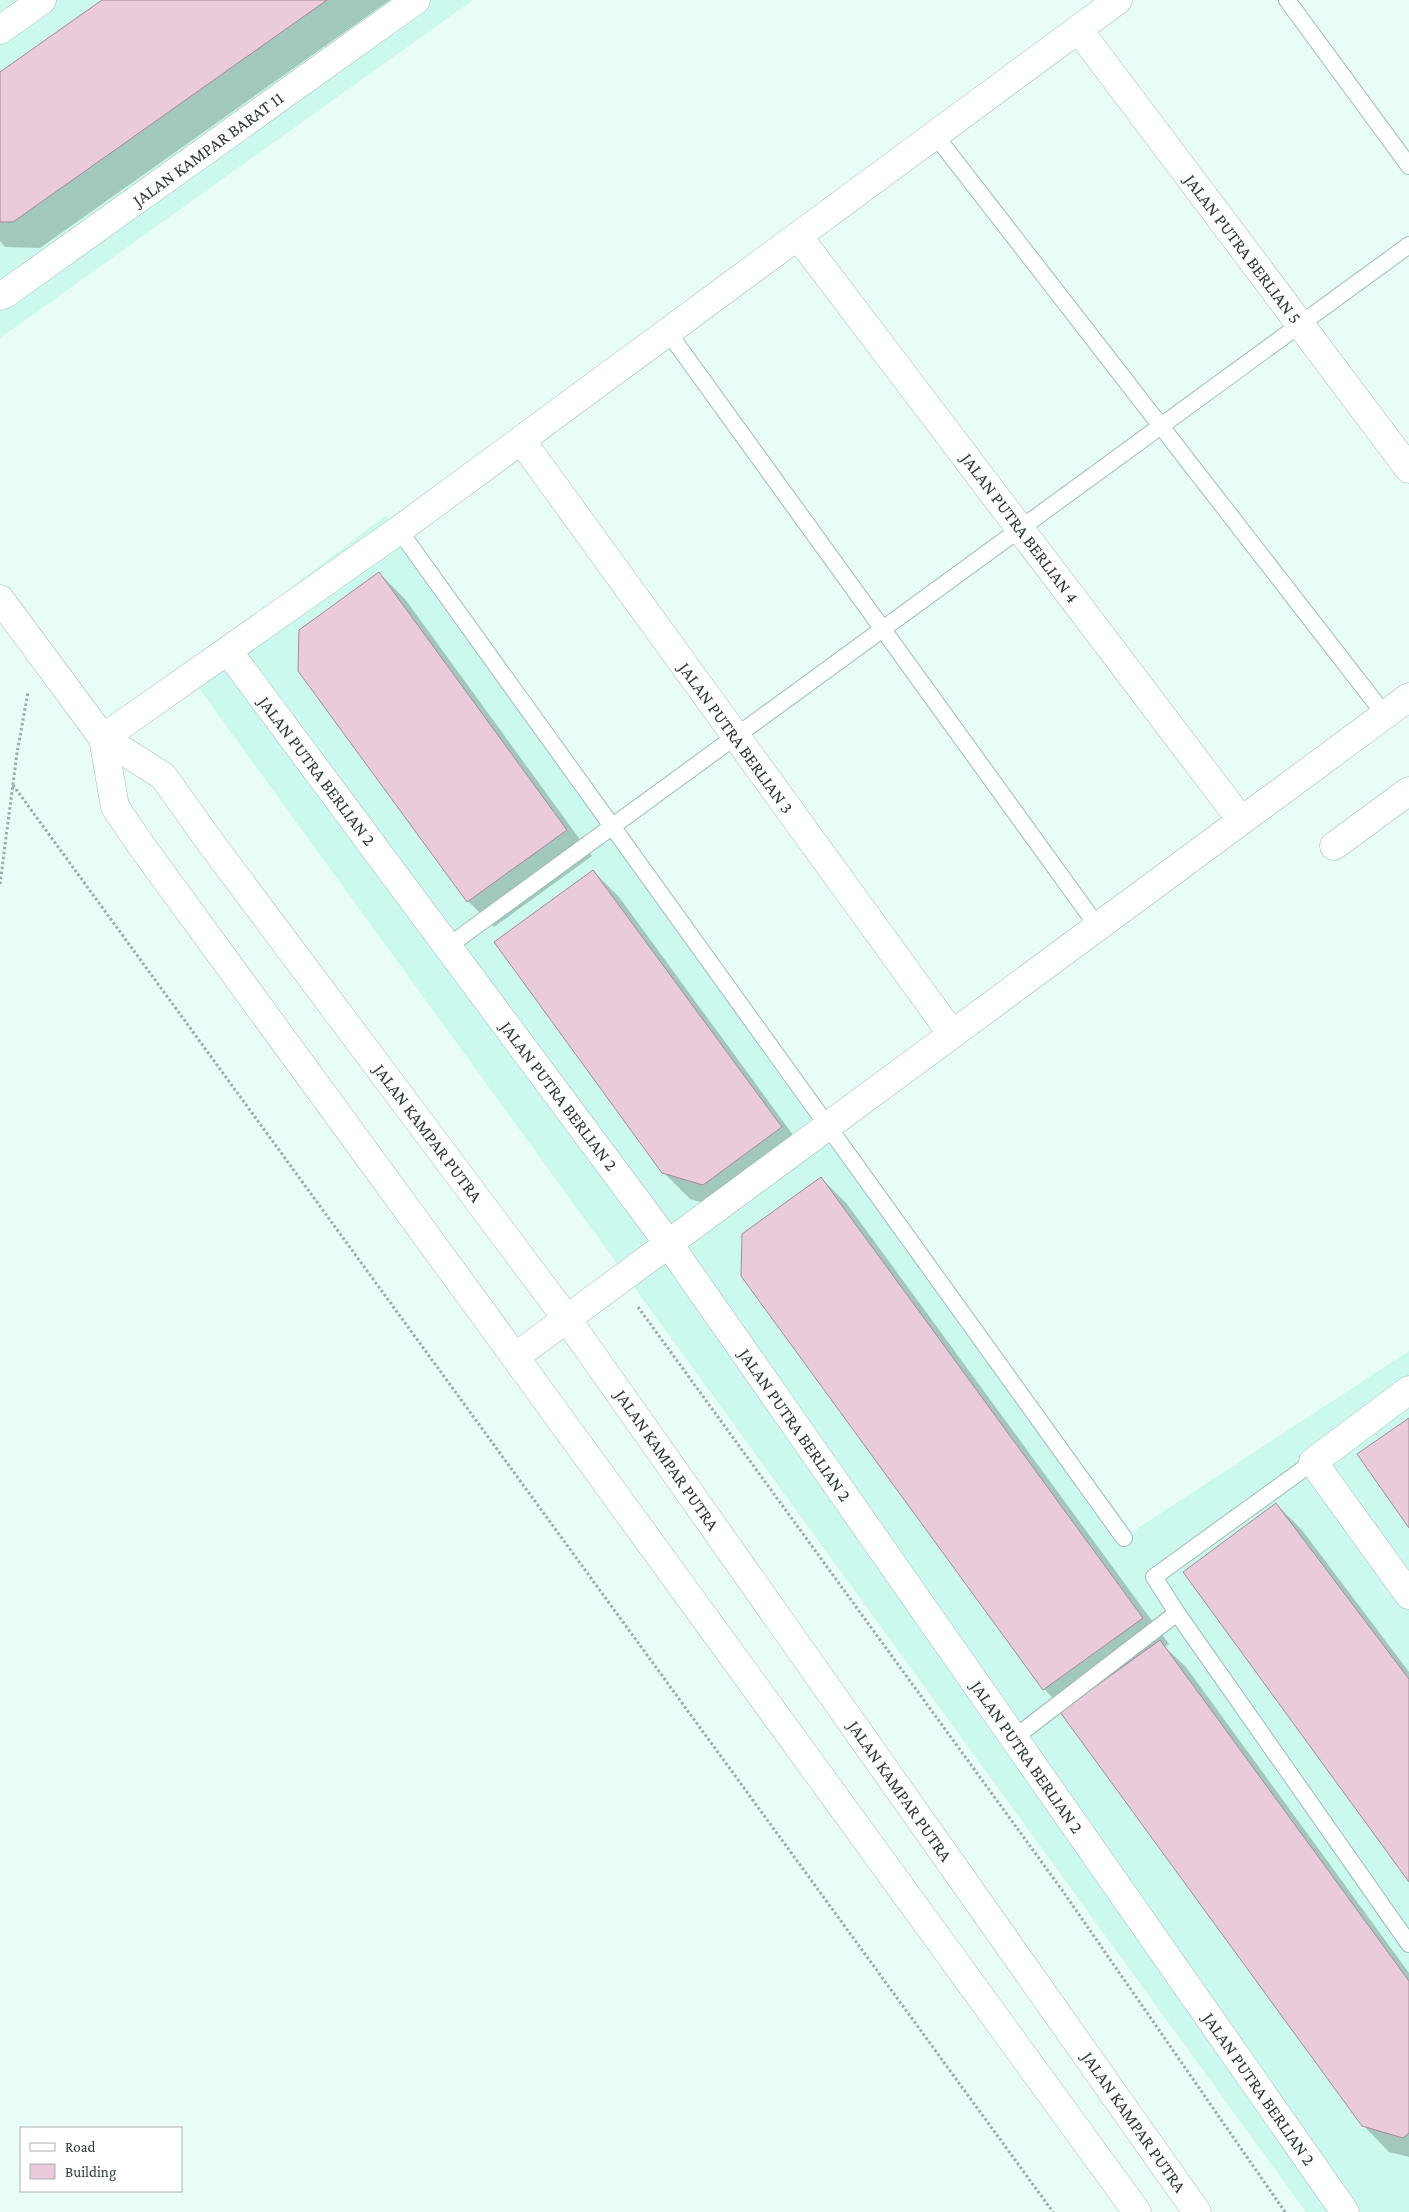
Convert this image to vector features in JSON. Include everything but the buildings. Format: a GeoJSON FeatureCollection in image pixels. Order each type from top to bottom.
{"type":"FeatureCollection","features":[{"type":"Feature","properties":{"kind":"street"},"geometry":{"type":"LineString","coordinates":[[0,30],[42,0]]}},
{"type":"Feature","properties":{"kind":"street","name":"JALAN KAMPAR BARAT 11"},"geometry":{"type":"LineString","coordinates":[[0,296],[416,0]]}},
{"type":"Feature","properties":{"kind":"street"},"geometry":{"type":"LineString","coordinates":[[103,738],[399,530],[1118,0]]}},
{"type":"Feature","properties":{"kind":"street","name":"JALAN PUTRA BERLIAN 5"},"geometry":{"type":"LineString","coordinates":[[1078,29],[1409,469]]}},
{"type":"Feature","properties":{"kind":"street","name":"JALAN PUTRA BERLIAN 4"},"geometry":{"type":"LineString","coordinates":[[798,236],[1242,820]]}},
{"type":"Feature","properties":{"kind":"street","name":"JALAN PUTRA BERLIAN 3"},"geometry":{"type":"LineString","coordinates":[[521,440],[952,1034]]}},
{"type":"Feature","properties":{"kind":"street","name":"JALAN KAMPAR PUTRA"},"geometry":{"type":"LineString","coordinates":[[0,599],[103,738],[163,776],[213,846],[567,1319],[1197,2212]]}},
{"type":"Feature","properties":{"kind":"street","name":"JALAN PUTRA BERLIAN 2"},"geometry":{"type":"LineString","coordinates":[[228,651],[668,1243],[1345,2212]]}},
{"type":"Feature","properties":{"kind":"street"},"geometry":{"type":"LineString","coordinates":[[515,1357],[1409,697]]}},
{"type":"Feature","properties":{"kind":"street","name":"JALAN KAMPAR PUTRA"},"geometry":{"type":"LineString","coordinates":[[103,738],[115,807],[143,848],[1137,2212]]}},
{"type":"Feature","properties":{"kind":"street"},"geometry":{"type":"LineString","coordinates":[[1334,846],[1409,791]]}},
{"type":"Feature","properties":{"kind":"street"},"geometry":{"type":"LineString","coordinates":[[1409,1390],[1313,1462],[1409,1596]]}},
{"type":"Feature","properties":{"kind":"lane"},"geometry":{"type":"LineString","coordinates":[[1286,0],[1409,166]]}},
{"type":"Feature","properties":{"kind":"lane"},"geometry":{"type":"LineString","coordinates":[[935,134],[1385,715]]}},
{"type":"Feature","properties":{"kind":"lane"},"geometry":{"type":"LineString","coordinates":[[447,947],[1409,246]]}},
{"type":"Feature","properties":{"kind":"lane"},"geometry":{"type":"LineString","coordinates":[[668,332],[1098,927]]}},
{"type":"Feature","properties":{"kind":"lane"},"geometry":{"type":"LineString","coordinates":[[399,530],[1124,1538]]}},
{"type":"Feature","properties":{"kind":"lane"},"geometry":{"type":"LineString","coordinates":[[1313,1462],[1154,1577],[1176,1614],[1409,1944]]}},
{"type":"Feature","properties":{"kind":"lane"},"geometry":{"type":"LineString","coordinates":[[1014,1738],[1176,1614]]}},
{"type":"Feature","properties":{"kind":"path"},"geometry":{"type":"LineString","coordinates":[[0,884],[25,697],[43,658]]}},
{"type":"Feature","properties":{"kind":"path"},"geometry":{"type":"LineString","coordinates":[[13,785],[1053,2212]]}},
{"type":"Feature","properties":{"kind":"path"},"geometry":{"type":"LineString","coordinates":[[619,1280],[1062,1890],[1285,2212]]}},
{"type":"Feature","properties":{"kind":"shaded area"},"geometry":{"type":"Polygon","coordinates":[[[0,0],[473,0],[0,338],[0,0]]]}},
{"type":"Feature","properties":{"kind":"shaded area"},"geometry":{"type":"Polygon","coordinates":[[[386,515],[1132,1532],[1409,1351],[1409,2212],[1306,2212],[185,669],[386,515]]]}}]}
